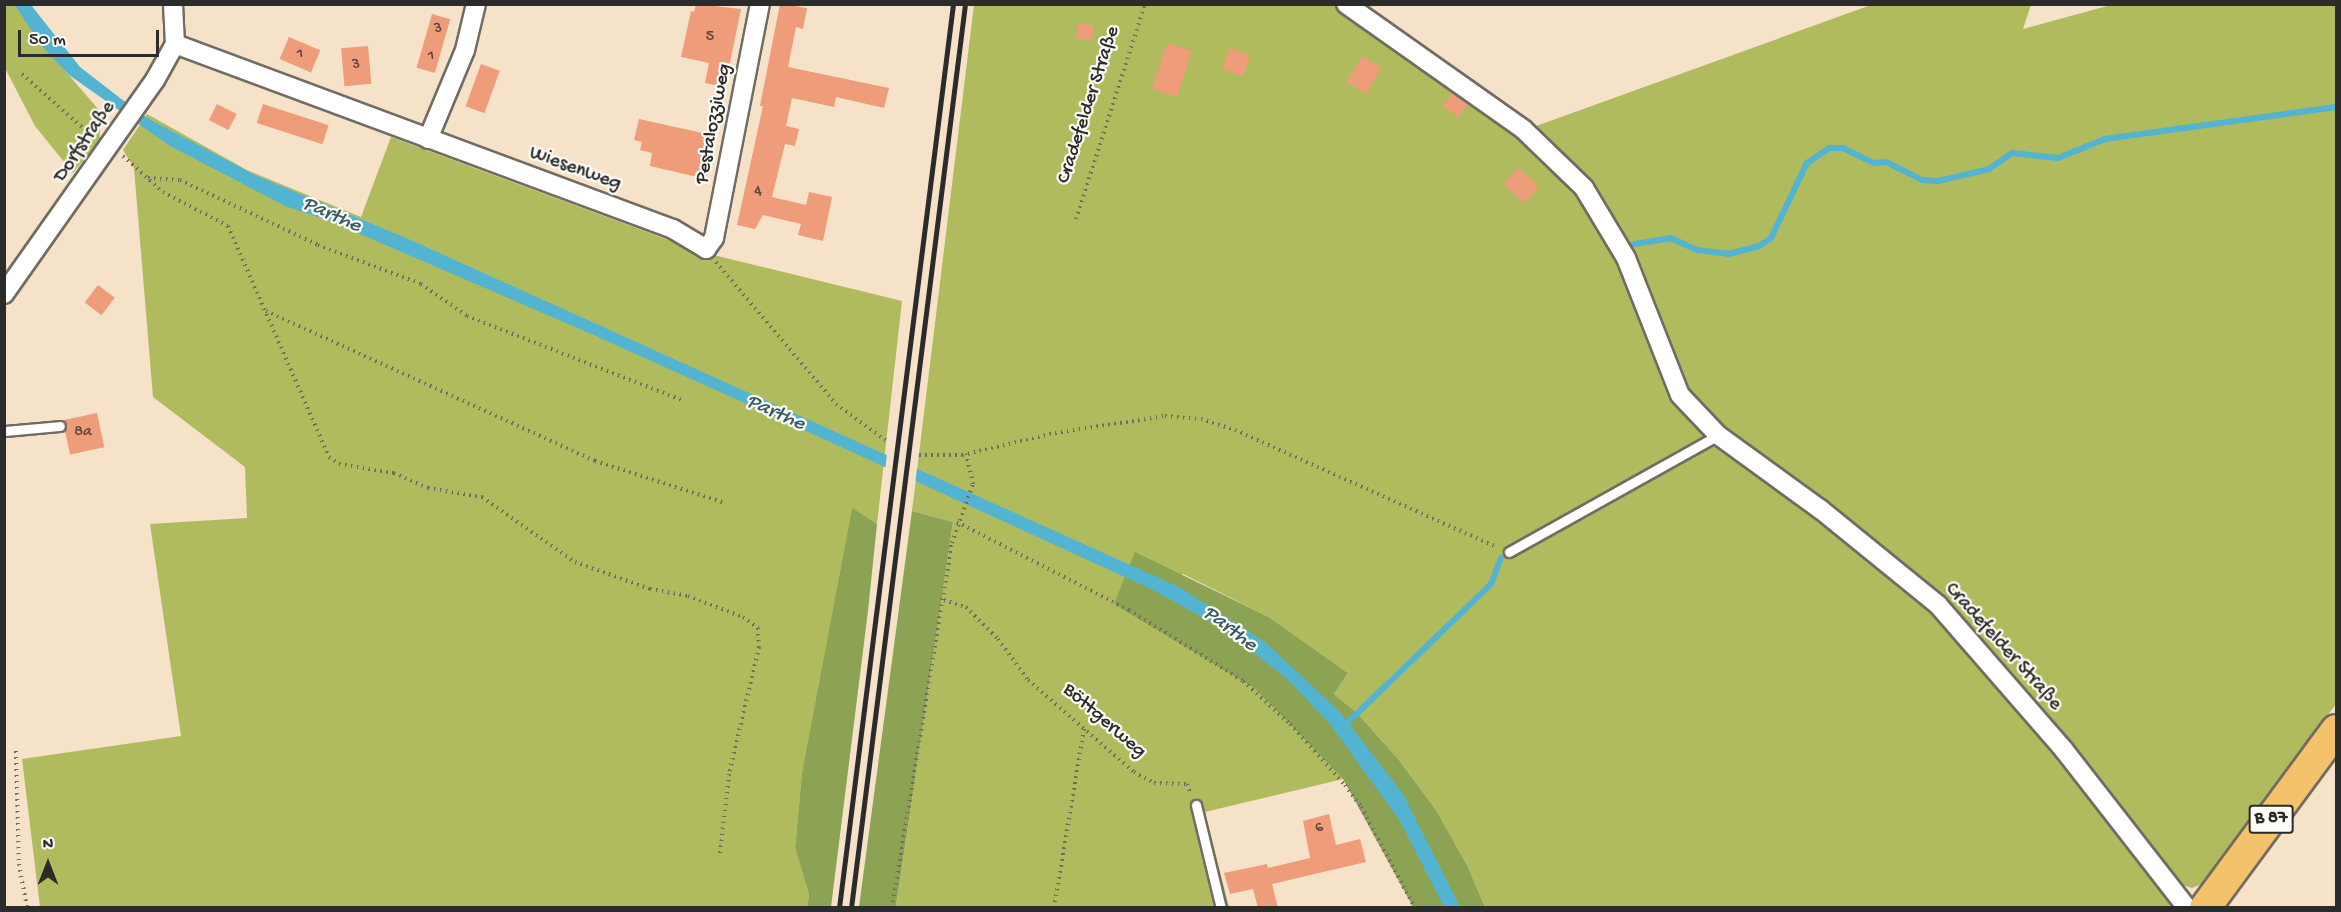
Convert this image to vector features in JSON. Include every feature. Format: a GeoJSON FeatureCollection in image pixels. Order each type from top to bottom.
{"type":"FeatureCollection","features":[{"type":"Feature","properties":{"kind":"main road","name":"B 87"},"geometry":{"type":"LineString","coordinates":[[2205,908],[2337,730]]}},
{"type":"Feature","properties":{"kind":"street"},"geometry":{"type":"LineString","coordinates":[[173,4],[175,44]]}},
{"type":"Feature","properties":{"kind":"street"},"geometry":{"type":"LineString","coordinates":[[428,139],[465,50],[476,4]]}},
{"type":"Feature","properties":{"kind":"street","name":"Pestalozziweg"},"geometry":{"type":"LineString","coordinates":[[706,249],[714,238],[760,4]]}},
{"type":"Feature","properties":{"kind":"street","name":"Cradefelder Straße"},"geometry":{"type":"LineString","coordinates":[[1346,4],[1523,129],[1584,188],[1626,258],[1680,395],[1718,435],[1820,509],[1938,605],[2064,750],[2187,908]]}},
{"type":"Feature","properties":{"kind":"street","name":"Dorfstraße"},"geometry":{"type":"LineString","coordinates":[[4,294],[155,80],[175,44]]}},
{"type":"Feature","properties":{"kind":"street","name":"Wiesenweg"},"geometry":{"type":"LineString","coordinates":[[175,44],[673,229],[706,249]]}},
{"type":"Feature","properties":{"kind":"lane"},"geometry":{"type":"LineString","coordinates":[[4,430],[60,426]]}},
{"type":"Feature","properties":{"kind":"lane"},"geometry":{"type":"LineString","coordinates":[[1509,552],[1718,435]]}},
{"type":"Feature","properties":{"kind":"lane"},"geometry":{"type":"LineString","coordinates":[[1196,805],[1221,908]]}},
{"type":"Feature","properties":{"kind":"path","name":"Cradefelder Straße"},"geometry":{"type":"LineString","coordinates":[[1076,219],[1145,4]]}},
{"type":"Feature","properties":{"kind":"path"},"geometry":{"type":"LineString","coordinates":[[22,74],[163,192],[228,226],[329,457],[339,464],[394,473],[428,488],[482,497],[575,562],[650,589],[688,596],[743,617],[758,628],[759,647],[729,774],[720,854]]}},
{"type":"Feature","properties":{"kind":"path"},"geometry":{"type":"LineString","coordinates":[[148,178],[180,180],[318,245],[421,284],[467,316],[681,400]]}},
{"type":"Feature","properties":{"kind":"path"},"geometry":{"type":"LineString","coordinates":[[706,249],[836,404],[888,442]]}},
{"type":"Feature","properties":{"kind":"path"},"geometry":{"type":"LineString","coordinates":[[265,311],[595,461],[725,503]]}},
{"type":"Feature","properties":{"kind":"path"},"geometry":{"type":"LineString","coordinates":[[919,455],[966,454],[1055,433],[1165,416],[1201,419],[1235,430],[1509,552]]}},
{"type":"Feature","properties":{"kind":"path"},"geometry":{"type":"LineString","coordinates":[[892,908],[957,522],[973,484],[966,454]]}},
{"type":"Feature","properties":{"kind":"path"},"geometry":{"type":"LineString","coordinates":[[957,522],[1129,610],[1243,681],[1290,724],[1350,792],[1414,908]]}},
{"type":"Feature","properties":{"kind":"path","name":"Böttgerweg"},"geometry":{"type":"LineString","coordinates":[[944,600],[966,607],[998,639],[1028,680],[1134,772],[1154,783],[1187,784],[1196,805]]}},
{"type":"Feature","properties":{"kind":"path"},"geometry":{"type":"LineString","coordinates":[[1054,908],[1084,728]]}},
{"type":"Feature","properties":{"kind":"path"},"geometry":{"type":"LineString","coordinates":[[16,751],[19,864],[27,908]]}},
{"type":"Feature","properties":{"kind":"green space"},"geometry":{"type":"Polygon","coordinates":[[[2331,4],[2336,7],[2336,704],[2206,882],[2192,888],[2183,885],[2068,755],[2175,907],[1485,907],[1467,865],[1436,810],[1399,760],[1357,713],[1334,694],[1348,673],[1269,617],[1183,574],[1115,604],[1255,689],[1343,779],[1205,812],[1229,907],[896,908],[953,522],[912,511],[974,5],[1346,5],[1525,130],[1871,5],[2031,5],[2023,29],[2111,5],[2331,4]]]}},
{"type":"Feature","properties":{"kind":"green space"},"geometry":{"type":"Polygon","coordinates":[[[4,5],[18,5],[42,44],[99,110],[100,140],[73,173],[35,126],[5,68],[4,5]]]}},
{"type":"Feature","properties":{"kind":"green space"},"geometry":{"type":"Polygon","coordinates":[[[147,114],[247,170],[361,217],[391,137],[701,252],[902,301],[877,524],[852,509],[802,772],[795,848],[809,895],[807,907],[40,907],[22,759],[181,736],[150,524],[247,518],[245,467],[153,397],[134,168],[123,150],[147,114]]]}},
{"type":"Feature","properties":{"kind":"green space"},"geometry":{"type":"Polygon","coordinates":[[[852,508],[877,524],[868,611],[831,907],[807,907],[809,895],[795,848],[802,772],[852,508]]]}},
{"type":"Feature","properties":{"kind":"green space"},"geometry":{"type":"Polygon","coordinates":[[[912,511],[953,522],[896,907],[859,907],[912,511]]]}},
{"type":"Feature","properties":{"kind":"green space"},"geometry":{"type":"Polygon","coordinates":[[[1135,552],[1269,617],[1348,673],[1334,694],[1357,713],[1399,760],[1436,810],[1467,865],[1485,907],[1413,907],[1343,779],[1255,689],[1114,604],[1135,552]]]}},
{"type":"Feature","properties":{"kind":"water","name":"Parthe"},"geometry":{"type":"Polygon","coordinates":[[[15,5],[31,5],[80,67],[149,119],[257,176],[406,238],[1179,587],[1265,642],[1339,711],[1403,794],[1460,907],[1444,907],[1400,821],[1330,724],[1288,680],[1225,630],[1151,589],[769,414],[330,221],[285,206],[170,146],[69,75],[40,44],[15,5]]]}},
{"type":"Feature","properties":{"kind":"pier"},"geometry":{"type":"Polygon","coordinates":[[[887,454],[917,468],[915,485],[885,471],[887,454]]]}},
{"type":"Feature","properties":{"kind":"building"},"geometry":{"type":"Polygon","coordinates":[[[696,4],[741,9],[725,87],[705,83],[709,63],[681,57],[691,11],[694,12],[696,4]]]}},
{"type":"Feature","properties":{"kind":"building"},"geometry":{"type":"Polygon","coordinates":[[[780,4],[807,8],[803,29],[796,27],[788,67],[889,88],[884,108],[836,97],[834,107],[792,98],[786,126],[799,129],[795,146],[785,144],[772,197],[806,205],[809,192],[832,197],[823,241],[798,235],[801,224],[763,215],[755,229],[737,225],[763,106],[760,106],[780,4]]]}},
{"type":"Feature","properties":{"kind":"building"},"geometry":{"type":"Polygon","coordinates":[[[432,14],[450,19],[435,73],[417,68],[432,14]]]}},
{"type":"Feature","properties":{"kind":"building"},"geometry":{"type":"Polygon","coordinates":[[[1079,23],[1095,26],[1092,41],[1076,38],[1079,23]]]}},
{"type":"Feature","properties":{"kind":"building"},"geometry":{"type":"Polygon","coordinates":[[[289,37],[320,50],[311,72],[280,59],[289,37]]]}},
{"type":"Feature","properties":{"kind":"building"},"geometry":{"type":"Polygon","coordinates":[[[1167,43],[1192,51],[1177,97],[1152,89],[1167,43]]]}},
{"type":"Feature","properties":{"kind":"building"},"geometry":{"type":"Polygon","coordinates":[[[368,46],[371,84],[344,86],[341,48],[368,46]]]}},
{"type":"Feature","properties":{"kind":"building"},"geometry":{"type":"Polygon","coordinates":[[[1230,48],[1251,56],[1243,76],[1222,69],[1230,48]]]}},
{"type":"Feature","properties":{"kind":"building"},"geometry":{"type":"Polygon","coordinates":[[[1362,56],[1382,68],[1366,94],[1347,82],[1362,56]]]}},
{"type":"Feature","properties":{"kind":"building"},"geometry":{"type":"Polygon","coordinates":[[[481,64],[500,71],[484,113],[466,106],[481,64]]]}},
{"type":"Feature","properties":{"kind":"building"},"geometry":{"type":"Polygon","coordinates":[[[1452,93],[1468,104],[1458,117],[1443,106],[1452,93]]]}},
{"type":"Feature","properties":{"kind":"building"},"geometry":{"type":"Polygon","coordinates":[[[217,104],[237,114],[228,130],[209,120],[217,104]]]}},
{"type":"Feature","properties":{"kind":"building"},"geometry":{"type":"Polygon","coordinates":[[[263,104],[329,125],[322,144],[257,123],[263,104]]]}},
{"type":"Feature","properties":{"kind":"building"},"geometry":{"type":"Polygon","coordinates":[[[639,119],[716,136],[706,179],[650,166],[652,153],[640,150],[642,142],[634,140],[639,119]]]}},
{"type":"Feature","properties":{"kind":"building"},"geometry":{"type":"Polygon","coordinates":[[[1518,168],[1539,186],[1525,203],[1504,185],[1518,168]]]}},
{"type":"Feature","properties":{"kind":"building"},"geometry":{"type":"Polygon","coordinates":[[[98,285],[115,298],[102,315],[85,303],[98,285]]]}},
{"type":"Feature","properties":{"kind":"building"},"geometry":{"type":"Polygon","coordinates":[[[97,413],[104,447],[70,455],[63,420],[97,413]]]}},
{"type":"Feature","properties":{"kind":"building"},"geometry":{"type":"Polygon","coordinates":[[[1329,814],[1336,845],[1360,839],[1366,862],[1272,884],[1278,908],[1258,908],[1253,889],[1230,894],[1224,873],[1267,864],[1268,868],[1310,858],[1303,821],[1329,814]]]}},
{"type":"Feature","properties":{"kind":"waterway"},"geometry":{"type":"LineString","coordinates":[[1634,244],[1671,238],[1697,250],[1728,254],[1759,246],[1771,238],[1807,163],[1829,148],[1843,148],[1874,163],[1886,162],[1922,180],[1938,181],[1989,169],[2012,153],[2058,158],[2105,139],[2336,107]]}},
{"type":"Feature","properties":{"kind":"waterway"},"geometry":{"type":"LineString","coordinates":[[1343,727],[1491,584],[1501,558]]}},
{"type":"Feature","properties":{"kind":"railway"},"geometry":{"type":"LineString","coordinates":[[839,908],[953,4]]}},
{"type":"Feature","properties":{"kind":"railway"},"geometry":{"type":"LineString","coordinates":[[851,908],[965,4]]}}]}
